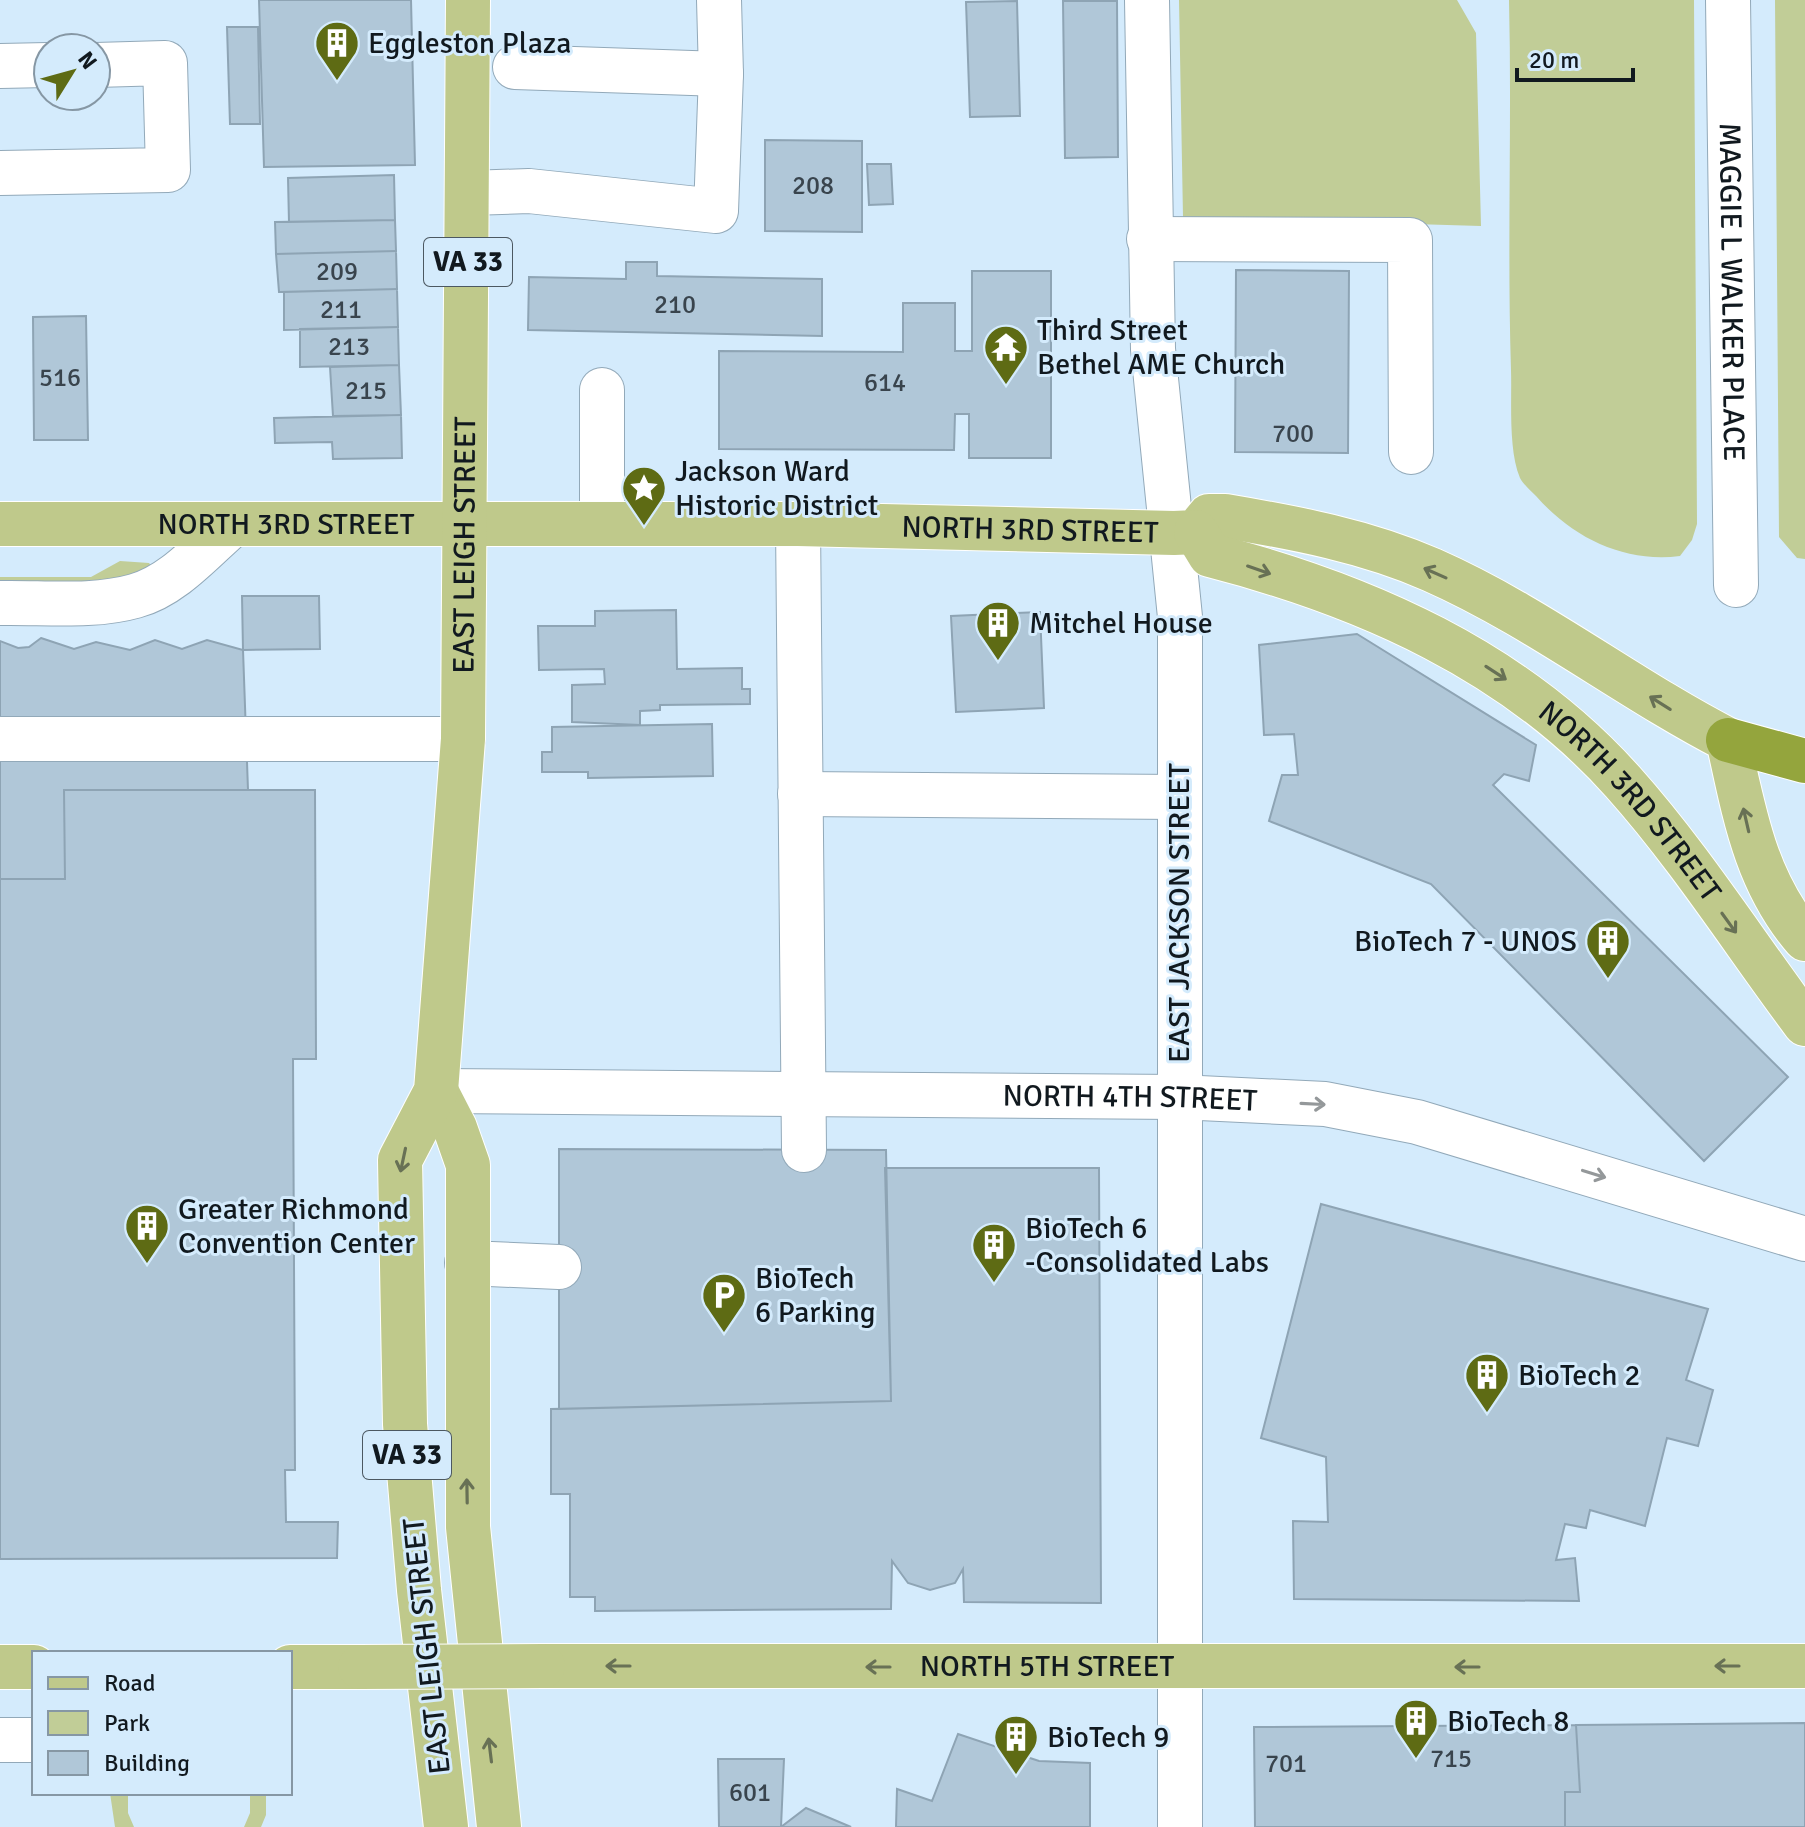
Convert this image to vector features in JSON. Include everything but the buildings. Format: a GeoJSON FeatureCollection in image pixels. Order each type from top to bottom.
{"type":"FeatureCollection","features":[{"type":"Feature","properties":{"kind":"highway"},"geometry":{"type":"LineString","coordinates":[[1728,740],[1805,761]]}},
{"type":"Feature","properties":{"kind":"main road","name":"EAST LEIGH STREET"},"geometry":{"type":"LineString","coordinates":[[446,1827],[419,1590],[402,1368],[400,1160],[436,1091],[463,739],[467,524],[468,0]]}},
{"type":"Feature","properties":{"kind":"main road","name":"NORTH 3RD STREET"},"geometry":{"type":"LineString","coordinates":[[0,524],[798,524],[1185,533],[1209,516],[1225,516],[1328,535],[1431,570],[1506,607],[1677,714],[1728,740]]}},
{"type":"Feature","properties":{"kind":"main road","name":"NORTH 3RD STREET"},"geometry":{"type":"LineString","coordinates":[[1185,533],[1210,555],[1371,608],[1425,631],[1501,675],[1549,712],[1623,782],[1805,1024]]}},
{"type":"Feature","properties":{"kind":"main road"},"geometry":{"type":"LineString","coordinates":[[1728,740],[1755,855],[1766,881],[1805,939]]}},
{"type":"Feature","properties":{"kind":"main road","name":"EAST LEIGH STREET"},"geometry":{"type":"LineString","coordinates":[[436,1091],[455,1128],[468,1165],[468,1527],[499,1827]]}},
{"type":"Feature","properties":{"kind":"main road","name":"NORTH 5TH STREET"},"geometry":{"type":"LineString","coordinates":[[292,1667],[1805,1666]]}},
{"type":"Feature","properties":{"kind":"main road"},"geometry":{"type":"LineString","coordinates":[[0,1667],[32,1667]]}},
{"type":"Feature","properties":{"kind":"street"},"geometry":{"type":"LineString","coordinates":[[469,193],[529,191],[716,211],[721,74],[719,0]]}},
{"type":"Feature","properties":{"kind":"street","name":"EAST JACKSON STREET"},"geometry":{"type":"LineString","coordinates":[[1147,0],[1153,349],[1185,533],[1180,617],[1179,797],[1180,1827]]}},
{"type":"Feature","properties":{"kind":"street","name":"MAGGIE L WALKER PLACE"},"geometry":{"type":"LineString","coordinates":[[1728,0],[1736,585]]}},
{"type":"Feature","properties":{"kind":"street"},"geometry":{"type":"LineString","coordinates":[[0,173],[168,170],[165,63],[112,65]]}},
{"type":"Feature","properties":{"kind":"street"},"geometry":{"type":"LineString","coordinates":[[0,66],[32,65]]}},
{"type":"Feature","properties":{"kind":"street"},"geometry":{"type":"LineString","coordinates":[[515,67],[721,74]]}},
{"type":"Feature","properties":{"kind":"street"},"geometry":{"type":"LineString","coordinates":[[1149,239],[1410,240],[1411,452]]}},
{"type":"Feature","properties":{"kind":"street"},"geometry":{"type":"LineString","coordinates":[[602,390],[602,524]]}},
{"type":"Feature","properties":{"kind":"street"},"geometry":{"type":"LineString","coordinates":[[0,603],[96,602],[136,596],[179,572],[233,524]]}},
{"type":"Feature","properties":{"kind":"street"},"geometry":{"type":"LineString","coordinates":[[798,524],[804,1150]]}},
{"type":"Feature","properties":{"kind":"street"},"geometry":{"type":"LineString","coordinates":[[0,739],[463,739]]}},
{"type":"Feature","properties":{"kind":"street"},"geometry":{"type":"LineString","coordinates":[[800,794],[1179,797]]}},
{"type":"Feature","properties":{"kind":"street","name":"NORTH 4TH STREET"},"geometry":{"type":"LineString","coordinates":[[436,1091],[1179,1097],[1325,1104],[1417,1122],[1805,1239]]}},
{"type":"Feature","properties":{"kind":"street"},"geometry":{"type":"LineString","coordinates":[[467,1263],[559,1267]]}},
{"type":"Feature","properties":{"kind":"street"},"geometry":{"type":"LineString","coordinates":[[0,1740],[32,1740]]}},
{"type":"Feature","properties":{"kind":"green space"},"geometry":{"type":"Polygon","coordinates":[[[1179,0],[1457,0],[1476,33],[1481,226],[1183,217],[1179,0]]]}},
{"type":"Feature","properties":{"kind":"green space"},"geometry":{"type":"Polygon","coordinates":[[[1509,0],[1694,0],[1697,524],[1692,540],[1680,556],[1659,557],[1620,551],[1583,535],[1566,524],[1527,487],[1516,467],[1512,439],[1509,277],[1509,0]]]}},
{"type":"Feature","properties":{"kind":"green space"},"geometry":{"type":"Polygon","coordinates":[[[1775,0],[1805,0],[1805,559],[1797,558],[1779,537],[1775,0]]]}},
{"type":"Feature","properties":{"kind":"green space"},"geometry":{"type":"Polygon","coordinates":[[[120,561],[149,563],[152,567],[146,577],[0,591],[0,577],[91,577],[120,561]]]}},
{"type":"Feature","properties":{"kind":"green space"},"geometry":{"type":"Polygon","coordinates":[[[110,1795],[128,1795],[128,1813],[134,1827],[115,1827],[110,1795]]]}},
{"type":"Feature","properties":{"kind":"green space"},"geometry":{"type":"Polygon","coordinates":[[[250,1795],[266,1795],[266,1815],[261,1827],[244,1827],[250,1813],[250,1795]]]}},
{"type":"Feature","properties":{"kind":"place","name":"Eggleston Plaza"},"geometry":{"type":"Point","coordinates":[337,82]}},
{"type":"Feature","properties":{"kind":"place","name":"Third Street Bethel AME Church"},"geometry":{"type":"Point","coordinates":[1006,386]}},
{"type":"Feature","properties":{"kind":"place","name":"Jackson Ward Historic District"},"geometry":{"type":"Point","coordinates":[644,527]}},
{"type":"Feature","properties":{"kind":"place","name":"Mitchel House"},"geometry":{"type":"Point","coordinates":[998,662]}},
{"type":"Feature","properties":{"kind":"place","name":"BioTech 7 - UNOS"},"geometry":{"type":"Point","coordinates":[1608,980]}},
{"type":"Feature","properties":{"kind":"place","name":"Greater Richmond Convention Center"},"geometry":{"type":"Point","coordinates":[147,1265]}},
{"type":"Feature","properties":{"kind":"place","name":"BioTech 6 -Consolidated Labs"},"geometry":{"type":"Point","coordinates":[994,1284]}},
{"type":"Feature","properties":{"kind":"place","name":"BioTech 6 Parking"},"geometry":{"type":"Point","coordinates":[724,1334]}},
{"type":"Feature","properties":{"kind":"place","name":"BioTech 2"},"geometry":{"type":"Point","coordinates":[1487,1414]}},
{"type":"Feature","properties":{"kind":"place","name":"BioTech 8"},"geometry":{"type":"Point","coordinates":[1416,1760]}},
{"type":"Feature","properties":{"kind":"place","name":"BioTech 9"},"geometry":{"type":"Point","coordinates":[1016,1776]}}]}
